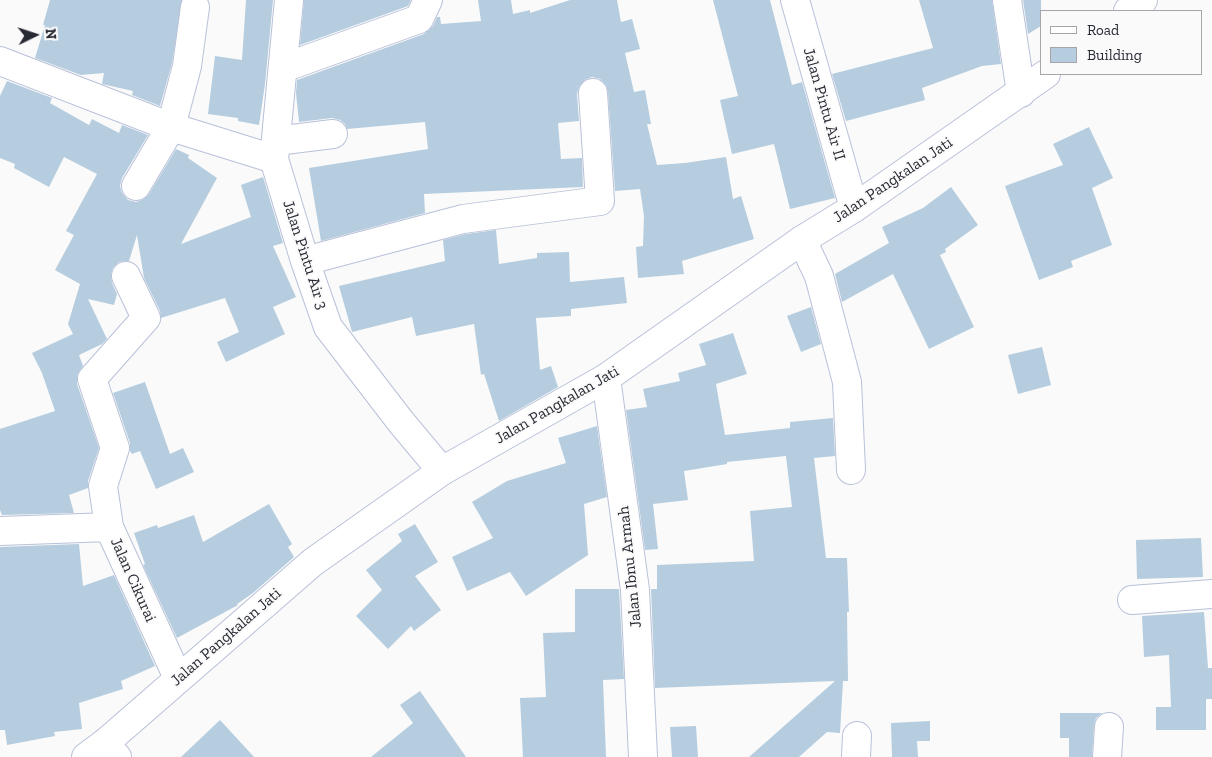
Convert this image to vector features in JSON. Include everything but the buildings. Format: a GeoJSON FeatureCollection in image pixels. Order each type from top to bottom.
{"type":"FeatureCollection","features":[{"type":"Feature","properties":{"kind":"street","name":"Jalan Pintu Air 3"},"geometry":{"type":"LineString","coordinates":[[289,0],[275,150],[305,261],[328,327],[401,422],[442,471]]}},
{"type":"Feature","properties":{"kind":"street"},"geometry":{"type":"LineString","coordinates":[[283,68],[419,19],[428,0]]}},
{"type":"Feature","properties":{"kind":"street","name":"Jalan Pintu Air II"},"geometry":{"type":"LineString","coordinates":[[794,0],[854,208]]}},
{"type":"Feature","properties":{"kind":"street"},"geometry":{"type":"LineString","coordinates":[[1007,0],[1021,93]]}},
{"type":"Feature","properties":{"kind":"street"},"geometry":{"type":"LineString","coordinates":[[1129,10],[1143,0]]}},
{"type":"Feature","properties":{"kind":"street"},"geometry":{"type":"LineString","coordinates":[[136,186],[171,127],[187,66],[195,7]]}},
{"type":"Feature","properties":{"kind":"street"},"geometry":{"type":"LineString","coordinates":[[0,61],[171,127],[275,150],[333,134]]}},
{"type":"Feature","properties":{"kind":"street","name":"Jalan Pangkalan Jati"},"geometry":{"type":"LineString","coordinates":[[102,752],[178,678],[313,562],[442,471],[606,378],[802,240],[854,208],[1045,75]]}},
{"type":"Feature","properties":{"kind":"street"},"geometry":{"type":"LineString","coordinates":[[305,261],[463,219],[600,201],[593,93]]}},
{"type":"Feature","properties":{"kind":"street"},"geometry":{"type":"LineString","coordinates":[[802,240],[819,276],[847,382],[851,470]]}},
{"type":"Feature","properties":{"kind":"street"},"geometry":{"type":"LineString","coordinates":[[109,527],[103,486],[115,448],[92,379],[146,318],[126,276]]}},
{"type":"Feature","properties":{"kind":"street","name":"Jalan Ibnu Armah"},"geometry":{"type":"LineString","coordinates":[[606,378],[635,590],[643,757]]}},
{"type":"Feature","properties":{"kind":"street","name":"Jalan Cikurai"},"geometry":{"type":"LineString","coordinates":[[0,531],[109,527],[178,678]]}},
{"type":"Feature","properties":{"kind":"street"},"geometry":{"type":"LineString","coordinates":[[1132,600],[1212,594]]}},
{"type":"Feature","properties":{"kind":"street"},"geometry":{"type":"LineString","coordinates":[[1107,757],[1109,727]]}}]}
